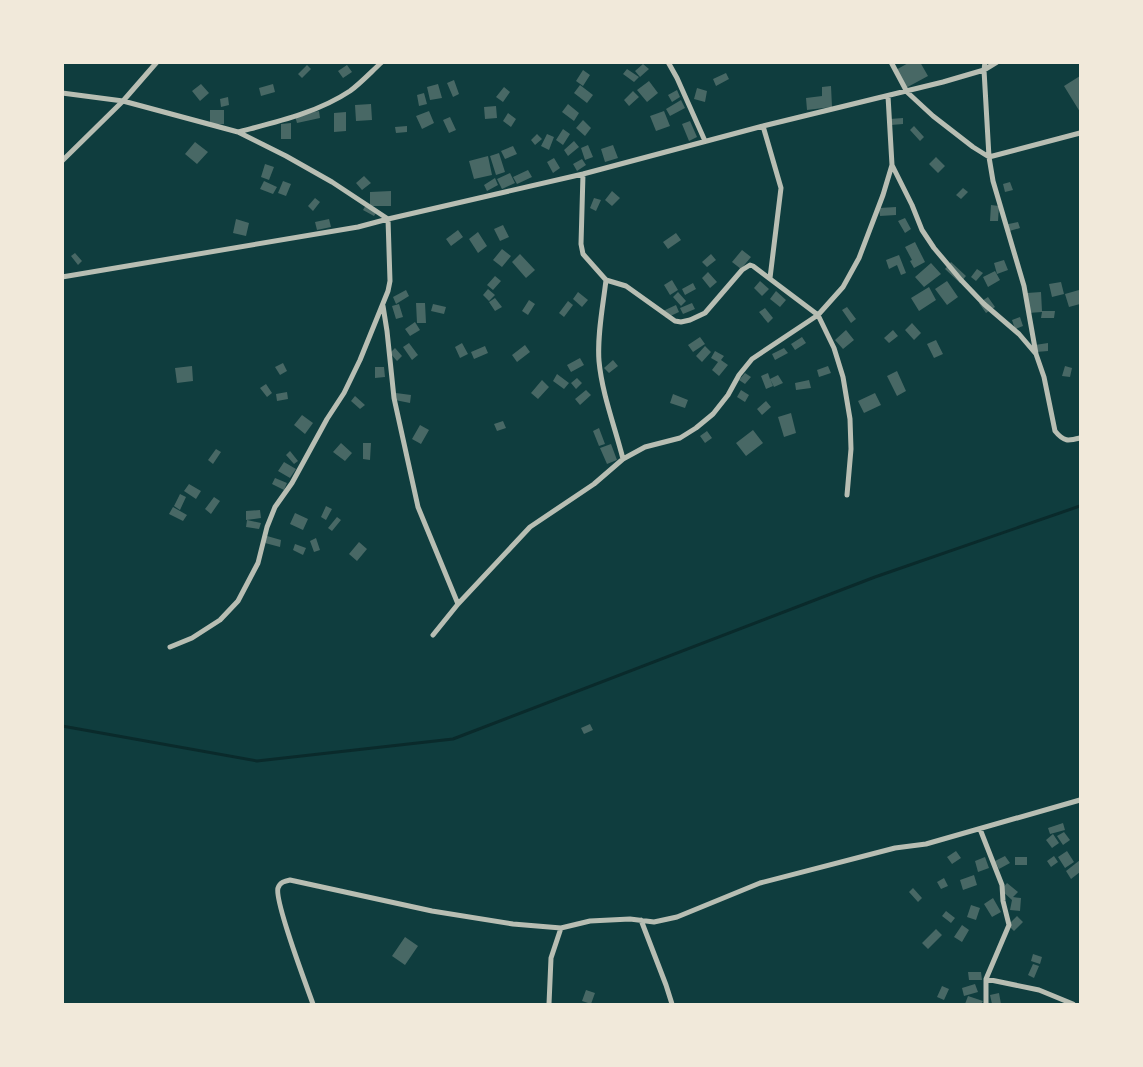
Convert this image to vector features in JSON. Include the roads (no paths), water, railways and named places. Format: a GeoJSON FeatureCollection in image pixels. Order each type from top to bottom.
{"type":"FeatureCollection","features":[{"type":"Feature","properties":{"kind":"street"},"geometry":{"type":"LineString","coordinates":[[62,161],[123,101],[157,62]]}},
{"type":"Feature","properties":{"kind":"street"},"geometry":{"type":"LineString","coordinates":[[238,132],[283,120],[323,106],[351,90],[382,62]]}},
{"type":"Feature","properties":{"kind":"street"},"geometry":{"type":"LineString","coordinates":[[668,62],[705,141]]}},
{"type":"Feature","properties":{"kind":"street"},"geometry":{"type":"LineString","coordinates":[[891,62],[907,92],[933,116],[972,147],[989,157],[1080,134]]}},
{"type":"Feature","properties":{"kind":"street"},"geometry":{"type":"LineString","coordinates":[[985,62],[989,157],[993,181],[1024,286],[1036,354],[1044,377],[1055,431],[1061,438],[1068,440],[1080,438]]}},
{"type":"Feature","properties":{"kind":"street"},"geometry":{"type":"LineString","coordinates":[[62,277],[358,227],[583,174],[763,126],[907,92],[984,70],[997,62]]}},
{"type":"Feature","properties":{"kind":"street"},"geometry":{"type":"LineString","coordinates":[[62,93],[123,101],[238,132],[332,182],[388,219]]}},
{"type":"Feature","properties":{"kind":"street"},"geometry":{"type":"LineString","coordinates":[[433,634],[458,604],[530,527],[594,484],[624,459],[645,447],[680,438],[696,428],[713,414],[752,359],[818,315],[843,287],[859,258],[892,165],[888,96]]}},
{"type":"Feature","properties":{"kind":"street"},"geometry":{"type":"LineString","coordinates":[[763,126],[781,188],[770,278]]}},
{"type":"Feature","properties":{"kind":"street"},"geometry":{"type":"LineString","coordinates":[[892,165],[922,230],[934,248],[984,304],[1019,334],[1036,354]]}},
{"type":"Feature","properties":{"kind":"street"},"geometry":{"type":"LineString","coordinates":[[583,174],[581,244],[583,254],[606,280],[626,286],[675,321],[681,322],[705,313],[742,270],[750,265],[818,315],[834,348],[845,386],[850,419],[851,449],[847,496]]}},
{"type":"Feature","properties":{"kind":"street"},"geometry":{"type":"LineString","coordinates":[[170,647],[192,638],[220,620],[238,600],[258,563],[267,527],[275,507],[292,483],[327,418],[344,392],[360,360],[383,305],[390,281],[388,219]]}},
{"type":"Feature","properties":{"kind":"street"},"geometry":{"type":"LineString","coordinates":[[606,280],[599,340],[599,361],[606,395],[624,459]]}},
{"type":"Feature","properties":{"kind":"street"},"geometry":{"type":"LineString","coordinates":[[383,305],[394,398],[410,463],[418,507],[458,604]]}},
{"type":"Feature","properties":{"kind":"street"},"geometry":{"type":"LineString","coordinates":[[314,1004],[296,960],[278,898],[278,886],[282,882],[290,880],[432,911],[513,924],[561,928],[590,921],[630,919],[654,922],[677,917],[760,883],[896,848],[926,844],[1080,800]]}},
{"type":"Feature","properties":{"kind":"street"},"geometry":{"type":"LineString","coordinates":[[980,828],[1002,885],[1003,901],[1009,925],[986,980],[986,1004]]}},
{"type":"Feature","properties":{"kind":"street"},"geometry":{"type":"LineString","coordinates":[[641,920],[672,1004]]}},
{"type":"Feature","properties":{"kind":"street"},"geometry":{"type":"LineString","coordinates":[[549,1004],[550,958],[561,928]]}},
{"type":"Feature","properties":{"kind":"street"},"geometry":{"type":"LineString","coordinates":[[986,980],[1038,990],[1073,1004]]}},
{"type":"Feature","properties":{"kind":"waterway"},"geometry":{"type":"LineString","coordinates":[[62,726],[257,761],[453,739],[875,577],[1080,506]]}}]}
